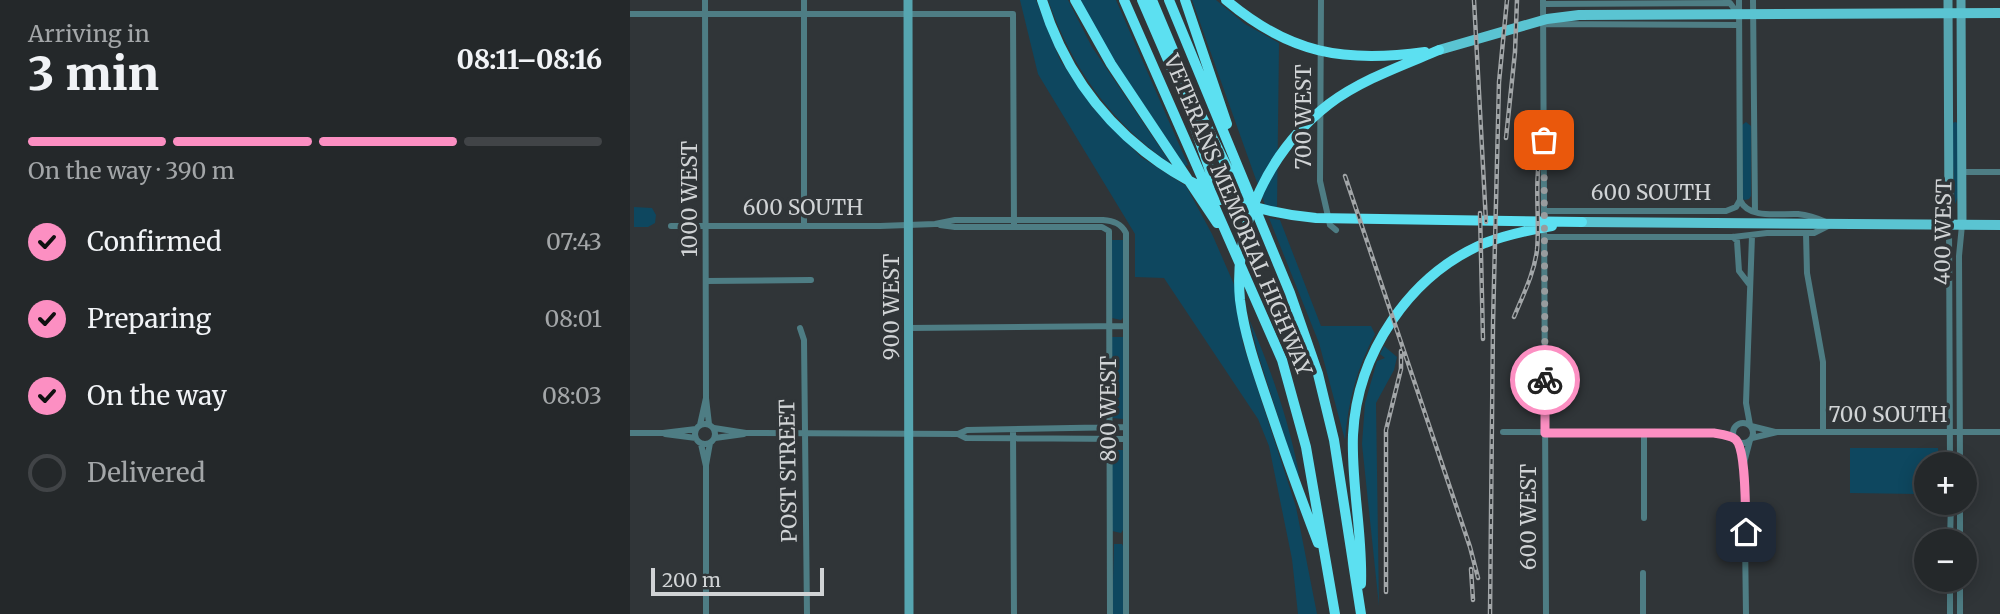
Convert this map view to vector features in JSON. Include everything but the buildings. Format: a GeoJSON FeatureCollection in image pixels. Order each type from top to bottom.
{"type":"FeatureCollection","features":[{"type":"Feature","properties":{"kind":"highway"},"geometry":{"type":"LineString","coordinates":[[1042,0],[1061,48],[1084,87],[1104,112],[1132,142],[1162,166],[1203,189],[1250,207],[1285,215],[1582,222]]}},
{"type":"Feature","properties":{"kind":"highway"},"geometry":{"type":"LineString","coordinates":[[1075,0],[1111,64],[1234,248]]}},
{"type":"Feature","properties":{"kind":"highway","name":"VETERANS MEMORIAL HIGHWAY"},"geometry":{"type":"LineString","coordinates":[[1124,0],[1273,338],[1295,401],[1310,470],[1334,611]]}},
{"type":"Feature","properties":{"kind":"highway"},"geometry":{"type":"LineString","coordinates":[[1142,0],[1187,104],[1249,283]]}},
{"type":"Feature","properties":{"kind":"highway"},"geometry":{"type":"LineString","coordinates":[[1152,0],[1196,105],[1290,293]]}},
{"type":"Feature","properties":{"kind":"highway","name":"VETERANS MEMORIAL HIGHWAY"},"geometry":{"type":"LineString","coordinates":[[1169,0],[1306,334],[1327,407],[1360,610]]}},
{"type":"Feature","properties":{"kind":"highway"},"geometry":{"type":"LineString","coordinates":[[1185,0],[1259,219]]}},
{"type":"Feature","properties":{"kind":"highway"},"geometry":{"type":"LineString","coordinates":[[1226,0],[1273,34],[1328,53],[1379,58],[1438,50]]}},
{"type":"Feature","properties":{"kind":"highway"},"geometry":{"type":"LineString","coordinates":[[1326,565],[1252,355],[1240,300],[1243,243],[1263,182],[1300,129],[1329,104],[1370,80],[1438,50]]}},
{"type":"Feature","properties":{"kind":"highway"},"geometry":{"type":"LineString","coordinates":[[1360,610],[1362,559],[1353,439],[1357,400],[1367,368],[1380,341],[1405,304],[1448,263],[1485,244],[1513,234],[1582,222]]}},
{"type":"Feature","properties":{"kind":"main road","name":"900 WEST"},"geometry":{"type":"LineString","coordinates":[[908,0],[909,614]]}},
{"type":"Feature","properties":{"kind":"main road","name":"400 WEST"},"geometry":{"type":"LineString","coordinates":[[1948,0],[1949,224]]}},
{"type":"Feature","properties":{"kind":"main road","name":"400 WEST"},"geometry":{"type":"LineString","coordinates":[[1961,0],[1962,225]]}},
{"type":"Feature","properties":{"kind":"main road"},"geometry":{"type":"LineString","coordinates":[[1438,50],[1547,19],[1579,15],[1651,15],[1739,20],[1754,15],[2000,13]]}},
{"type":"Feature","properties":{"kind":"main road","name":"600 SOUTH"},"geometry":{"type":"LineString","coordinates":[[1582,222],[2000,225]]}},
{"type":"Feature","properties":{"kind":"street","name":"1000 WEST"},"geometry":{"type":"LineString","coordinates":[[705,0],[706,398],[713,441]]}},
{"type":"Feature","properties":{"kind":"street"},"geometry":{"type":"LineString","coordinates":[[804,0],[804,226]]}},
{"type":"Feature","properties":{"kind":"street","name":"700 WEST"},"geometry":{"type":"LineString","coordinates":[[1321,0],[1320,181],[1331,227],[1336,230]]}},
{"type":"Feature","properties":{"kind":"street"},"geometry":{"type":"LineString","coordinates":[[1739,0],[1740,200]]}},
{"type":"Feature","properties":{"kind":"street"},"geometry":{"type":"LineString","coordinates":[[1754,0],[1755,212]]}},
{"type":"Feature","properties":{"kind":"street"},"geometry":{"type":"LineString","coordinates":[[1543,2],[1730,3],[1739,20]]}},
{"type":"Feature","properties":{"kind":"street","name":"600 WEST"},"geometry":{"type":"LineString","coordinates":[[1543,2],[1546,614]]}},
{"type":"Feature","properties":{"kind":"street"},"geometry":{"type":"LineString","coordinates":[[630,14],[1013,14],[1014,224]]}},
{"type":"Feature","properties":{"kind":"street"},"geometry":{"type":"LineString","coordinates":[[1543,24],[1739,20]]}},
{"type":"Feature","properties":{"kind":"street"},"geometry":{"type":"LineString","coordinates":[[1962,172],[2000,172]]}},
{"type":"Feature","properties":{"kind":"street","name":"600 SOUTH"},"geometry":{"type":"LineString","coordinates":[[1544,211],[1726,211],[1734,209],[1740,200],[1746,209],[1755,212],[1803,215],[1830,225]]}},
{"type":"Feature","properties":{"kind":"street","name":"600 SOUTH"},"geometry":{"type":"LineString","coordinates":[[671,226],[935,224],[955,220],[1102,227],[1109,231]]}},
{"type":"Feature","properties":{"kind":"street","name":"600 SOUTH"},"geometry":{"type":"LineString","coordinates":[[1014,224],[1102,220]]}},
{"type":"Feature","properties":{"kind":"street","name":"800 WEST"},"geometry":{"type":"LineString","coordinates":[[1102,220],[1119,224],[1126,233],[1126,614]]}},
{"type":"Feature","properties":{"kind":"street","name":"400 WEST"},"geometry":{"type":"LineString","coordinates":[[1949,224],[1950,452]]}},
{"type":"Feature","properties":{"kind":"street","name":"600 SOUTH"},"geometry":{"type":"LineString","coordinates":[[1544,237],[1733,237],[1810,233],[1830,225]]}},
{"type":"Feature","properties":{"kind":"street","name":"400 WEST"},"geometry":{"type":"LineString","coordinates":[[1960,452],[1959,256],[1962,225]]}},
{"type":"Feature","properties":{"kind":"street","name":"800 WEST"},"geometry":{"type":"LineString","coordinates":[[1109,231],[1110,614]]}},
{"type":"Feature","properties":{"kind":"street"},"geometry":{"type":"LineString","coordinates":[[1810,233],[1807,273],[1823,362],[1823,432]]}},
{"type":"Feature","properties":{"kind":"street"},"geometry":{"type":"LineString","coordinates":[[1746,614],[1744,464],[1751,439],[1746,403],[1752,236]]}},
{"type":"Feature","properties":{"kind":"street"},"geometry":{"type":"LineString","coordinates":[[1733,237],[1737,241],[1739,271],[1749,284]]}},
{"type":"Feature","properties":{"kind":"street"},"geometry":{"type":"LineString","coordinates":[[706,281],[811,280]]}},
{"type":"Feature","properties":{"kind":"street"},"geometry":{"type":"LineString","coordinates":[[908,328],[1126,326]]}},
{"type":"Feature","properties":{"kind":"street","name":"POST STREET"},"geometry":{"type":"LineString","coordinates":[[800,328],[804,340],[807,614]]}},
{"type":"Feature","properties":{"kind":"street","name":"1000 WEST"},"geometry":{"type":"LineString","coordinates":[[699,441],[698,427],[706,398]]}},
{"type":"Feature","properties":{"kind":"street"},"geometry":{"type":"LineString","coordinates":[[1744,464],[1736,439],[1736,426],[1746,403]]}},
{"type":"Feature","properties":{"kind":"street"},"geometry":{"type":"LineString","coordinates":[[1714,433],[1744,422],[1751,426]]}},
{"type":"Feature","properties":{"kind":"street"},"geometry":{"type":"LineString","coordinates":[[630,433],[663,433],[712,426],[746,433],[806,434],[958,434],[967,430],[1126,427]]}},
{"type":"Feature","properties":{"kind":"street","name":"700 SOUTH"},"geometry":{"type":"LineString","coordinates":[[1751,426],[1777,432],[2000,432]]}},
{"type":"Feature","properties":{"kind":"street"},"geometry":{"type":"LineString","coordinates":[[1064,429],[1064,438]]}},
{"type":"Feature","properties":{"kind":"street"},"geometry":{"type":"LineString","coordinates":[[1013,430],[1014,614]]}},
{"type":"Feature","properties":{"kind":"street"},"geometry":{"type":"LineString","coordinates":[[1503,432],[1714,433],[1744,443],[1751,439]]}},
{"type":"Feature","properties":{"kind":"street","name":"700 SOUTH"},"geometry":{"type":"LineString","coordinates":[[1751,439],[1777,432]]}},
{"type":"Feature","properties":{"kind":"street"},"geometry":{"type":"LineString","coordinates":[[663,433],[699,441],[713,441],[746,433]]}},
{"type":"Feature","properties":{"kind":"street"},"geometry":{"type":"LineString","coordinates":[[1644,433],[1644,518]]}},
{"type":"Feature","properties":{"kind":"street"},"geometry":{"type":"LineString","coordinates":[[958,434],[966,438],[1126,439]]}},
{"type":"Feature","properties":{"kind":"street"},"geometry":{"type":"LineString","coordinates":[[699,441],[706,467]]}},
{"type":"Feature","properties":{"kind":"street"},"geometry":{"type":"LineString","coordinates":[[706,614],[706,467],[713,441]]}},
{"type":"Feature","properties":{"kind":"street"},"geometry":{"type":"LineString","coordinates":[[1643,573],[1643,614]]}},
{"type":"Feature","properties":{"kind":"street"},"geometry":{"type":"LineString","coordinates":[[1950,592],[1950,614]]}},
{"type":"Feature","properties":{"kind":"street"},"geometry":{"type":"LineString","coordinates":[[1960,592],[1960,614]]}},
{"type":"Feature","properties":{"kind":"shaded area"},"geometry":{"type":"Polygon","coordinates":[[[1020,0],[1036,0],[1060,60],[1093,108],[1141,157],[1186,186],[1212,234],[1236,289],[1243,344],[1296,507],[1317,614],[1298,614],[1292,559],[1269,446],[1258,419],[1164,278],[1135,277],[1135,234],[1038,74],[1020,0]]]}},
{"type":"Feature","properties":{"kind":"shaded area"},"geometry":{"type":"Polygon","coordinates":[[[1048,0],[1068,0],[1092,47],[1171,164],[1130,131],[1096,92],[1069,49],[1048,0]]]}},
{"type":"Feature","properties":{"kind":"shaded area"},"geometry":{"type":"Polygon","coordinates":[[[1079,0],[1116,0],[1188,165],[1185,166],[1107,50],[1079,0]]]}},
{"type":"Feature","properties":{"kind":"shaded area"},"geometry":{"type":"Polygon","coordinates":[[[1192,0],[1216,0],[1245,24],[1279,43],[1277,208],[1265,205],[1192,0]]]}},
{"type":"Feature","properties":{"kind":"shaded area"},"geometry":{"type":"Polygon","coordinates":[[[1746,122],[1751,126],[1751,196],[1745,200],[1742,125],[1746,122]]]}},
{"type":"Feature","properties":{"kind":"shaded area"},"geometry":{"type":"Polygon","coordinates":[[[1956,122],[1959,125],[1958,197],[1955,204],[1951,123],[1956,122]]]}},
{"type":"Feature","properties":{"kind":"shaded area"},"geometry":{"type":"Polygon","coordinates":[[[634,207],[652,208],[656,215],[655,223],[648,227],[634,227],[634,207]]]}},
{"type":"Feature","properties":{"kind":"shaded area"},"geometry":{"type":"Polygon","coordinates":[[[1269,218],[1280,220],[1321,326],[1371,326],[1375,334],[1354,385],[1345,440],[1319,343],[1269,218]]]}},
{"type":"Feature","properties":{"kind":"shaded area"},"geometry":{"type":"Polygon","coordinates":[[[1112,240],[1123,240],[1121,320],[1112,318],[1112,240]]]}},
{"type":"Feature","properties":{"kind":"shaded area"},"geometry":{"type":"Polygon","coordinates":[[[1249,319],[1285,415],[1299,474],[1297,476],[1258,354],[1249,319]]]}},
{"type":"Feature","properties":{"kind":"shaded area"},"geometry":{"type":"Polygon","coordinates":[[[1112,337],[1123,337],[1123,419],[1112,418],[1112,337]]]}},
{"type":"Feature","properties":{"kind":"shaded area"},"geometry":{"type":"Polygon","coordinates":[[[1384,346],[1397,357],[1394,370],[1376,403],[1379,606],[1362,444],[1365,403],[1377,361],[1385,358],[1380,354],[1384,346]]]}},
{"type":"Feature","properties":{"kind":"shaded area"},"geometry":{"type":"Polygon","coordinates":[[[1850,448],[1938,448],[1938,452],[1914,452],[1914,494],[1850,493],[1850,448]]]}},
{"type":"Feature","properties":{"kind":"shaded area"},"geometry":{"type":"Polygon","coordinates":[[[1112,450],[1123,450],[1121,533],[1112,531],[1112,450]]]}},
{"type":"Feature","properties":{"kind":"shaded area"},"geometry":{"type":"Polygon","coordinates":[[[1114,544],[1123,546],[1123,614],[1112,614],[1114,544]]]}},
{"type":"Feature","properties":{"kind":"railway"},"geometry":{"type":"LineString","coordinates":[[1474,0],[1486,222]]}},
{"type":"Feature","properties":{"kind":"railway"},"geometry":{"type":"LineString","coordinates":[[1490,614],[1499,82],[1507,0]]}},
{"type":"Feature","properties":{"kind":"railway"},"geometry":{"type":"LineString","coordinates":[[1506,138],[1515,52],[1517,0]]}},
{"type":"Feature","properties":{"kind":"railway"},"geometry":{"type":"LineString","coordinates":[[1514,317],[1536,259],[1538,171],[1544,141],[1551,126]]}},
{"type":"Feature","properties":{"kind":"railway"},"geometry":{"type":"LineString","coordinates":[[1345,176],[1470,547],[1478,578]]}},
{"type":"Feature","properties":{"kind":"railway"},"geometry":{"type":"LineString","coordinates":[[1480,213],[1483,339]]}},
{"type":"Feature","properties":{"kind":"railway"},"geometry":{"type":"LineString","coordinates":[[1386,592],[1386,430],[1401,369],[1401,351]]}},
{"type":"Feature","properties":{"kind":"railway"},"geometry":{"type":"LineString","coordinates":[[1471,569],[1473,600]]}},
{"type":"Feature","properties":{"kind":"way so far"},"geometry":{"type":"LineString","coordinates":[[1544,140],[1545,380]]}},
{"type":"Feature","properties":{"kind":"route"},"geometry":{"type":"LineString","coordinates":[[1545,380],[1545,433],[1714,433],[1738,441],[1744,464],[1746,532]]}}]}
